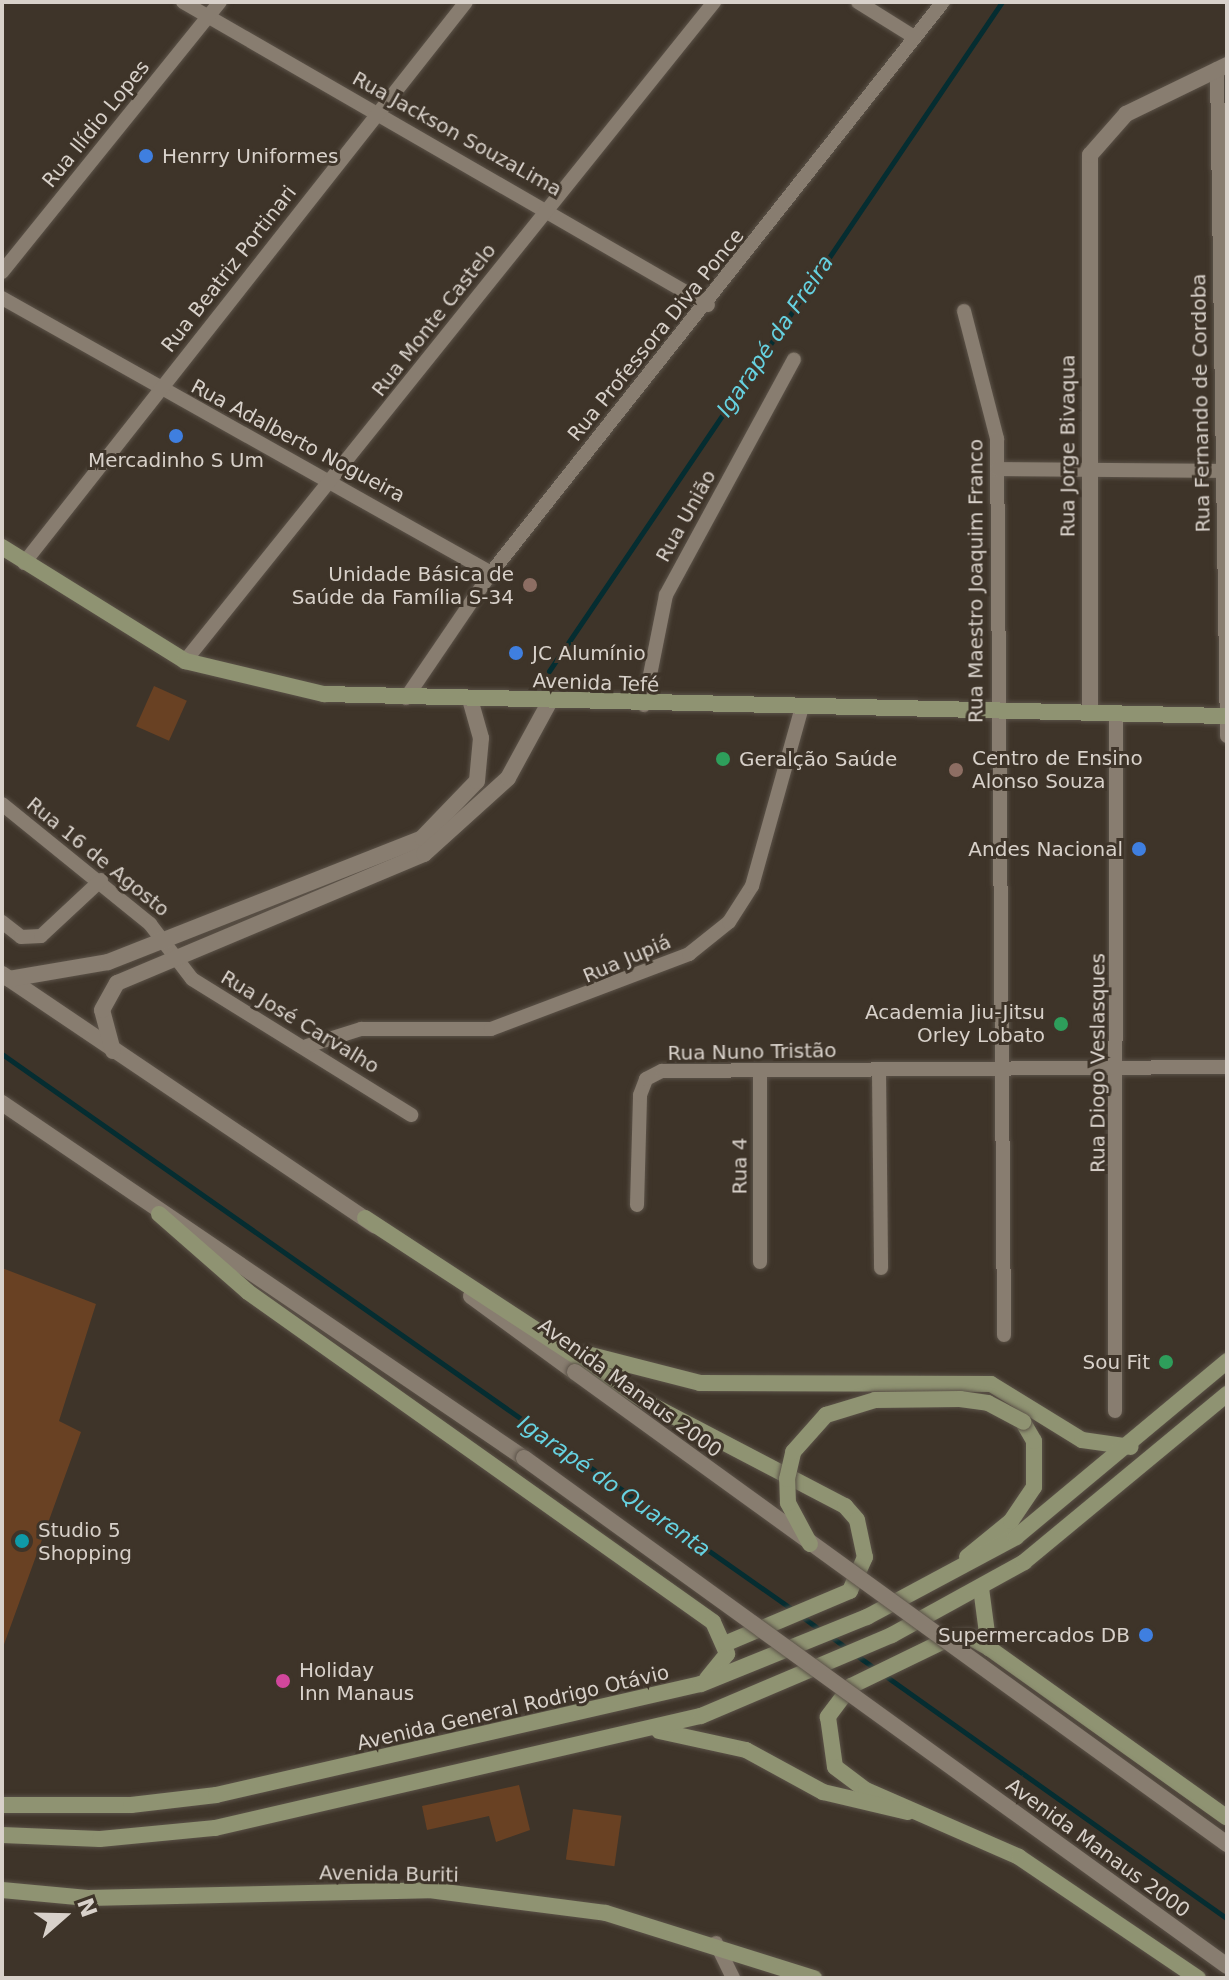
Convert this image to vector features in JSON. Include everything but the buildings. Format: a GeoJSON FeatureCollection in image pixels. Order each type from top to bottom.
{"type":"FeatureCollection","features":[{"type":"Feature","properties":{"kind":"main road","name":"Avenida Tefé"},"geometry":{"type":"LineString","coordinates":[[2,547],[185,661],[324,694],[644,705],[1225,716]]}},
{"type":"Feature","properties":{"kind":"main road"},"geometry":{"type":"LineString","coordinates":[[159,1214],[248,1292],[713,1622],[727,1643],[722,1666],[701,1684]]}},
{"type":"Feature","properties":{"kind":"main road"},"geometry":{"type":"LineString","coordinates":[[365,1218],[646,1402],[845,1506],[857,1520],[865,1557],[840,1601],[727,1643]]}},
{"type":"Feature","properties":{"kind":"main road"},"geometry":{"type":"LineString","coordinates":[[562,1345],[644,1374],[700,1383],[991,1384],[1082,1440],[1131,1447]]}},
{"type":"Feature","properties":{"kind":"main road","name":"Avenida General Rodrigo Otávio"},"geometry":{"type":"LineString","coordinates":[[2,1805],[131,1805],[216,1795],[701,1684],[803,1646],[867,1617],[1045,1518],[1131,1447],[1227,1361]]}},
{"type":"Feature","properties":{"kind":"main road"},"geometry":{"type":"LineString","coordinates":[[2,1835],[100,1839],[215,1828],[657,1731],[827,1664],[892,1635],[981,1588],[1048,1545],[1227,1394]]}},
{"type":"Feature","properties":{"kind":"main road"},"geometry":{"type":"LineString","coordinates":[[810,1544],[788,1503],[787,1479],[793,1452],[826,1415],[875,1400],[960,1399],[988,1403],[1023,1422],[1038,1465],[1026,1502],[940,1579]]}},
{"type":"Feature","properties":{"kind":"main road"},"geometry":{"type":"LineString","coordinates":[[981,1588],[989,1648]]}},
{"type":"Feature","properties":{"kind":"main road"},"geometry":{"type":"LineString","coordinates":[[1198,1978],[1019,1857],[925,1814],[835,1767],[828,1717],[851,1686],[960,1636],[989,1648],[1227,1818]]}},
{"type":"Feature","properties":{"kind":"main road"},"geometry":{"type":"LineString","coordinates":[[657,1731],[746,1750],[870,1809],[925,1814]]}},
{"type":"Feature","properties":{"kind":"main road","name":"Avenida Buriti"},"geometry":{"type":"LineString","coordinates":[[2,1890],[88,1898],[429,1890],[606,1913],[716,1942],[808,1977]]}},
{"type":"Feature","properties":{"kind":"street","name":"Rua Jackson SouzaLima"},"geometry":{"type":"LineString","coordinates":[[183,2],[549,208],[708,305]]}},
{"type":"Feature","properties":{"kind":"street","name":"Rua Ilídio Lopes"},"geometry":{"type":"LineString","coordinates":[[2,272],[220,2]]}},
{"type":"Feature","properties":{"kind":"street","name":"Rua Beatriz Portinari"},"geometry":{"type":"LineString","coordinates":[[24,563],[466,2]]}},
{"type":"Feature","properties":{"kind":"street","name":"Rua Monte Castelo"},"geometry":{"type":"LineString","coordinates":[[185,661],[714,2]]}},
{"type":"Feature","properties":{"kind":"street"},"geometry":{"type":"LineString","coordinates":[[858,2],[914,37]]}},
{"type":"Feature","properties":{"kind":"street","name":"Rua Professora Diva Ponce"},"geometry":{"type":"LineString","coordinates":[[406,698],[491,573],[708,305],[943,2]]}},
{"type":"Feature","properties":{"kind":"street","name":"Rua Jorge Bivaqua"},"geometry":{"type":"LineString","coordinates":[[1090,713],[1086,179],[1090,155],[1126,114],[1222,67]]}},
{"type":"Feature","properties":{"kind":"street","name":"Rua Fernando de Cordoba"},"geometry":{"type":"LineString","coordinates":[[1222,67],[1227,736]]}},
{"type":"Feature","properties":{"kind":"street","name":"Rua Adalberto Nogueira"},"geometry":{"type":"LineString","coordinates":[[2,298],[160,389],[334,479],[491,573]]}},
{"type":"Feature","properties":{"kind":"street","name":"Rua Maestro Joaquim Franco"},"geometry":{"type":"LineString","coordinates":[[964,311],[991,403],[997,469],[996,710],[1004,1335]]}},
{"type":"Feature","properties":{"kind":"street","name":"Rua União"},"geometry":{"type":"LineString","coordinates":[[644,705],[666,595],[794,359]]}},
{"type":"Feature","properties":{"kind":"street"},"geometry":{"type":"LineString","coordinates":[[997,469],[1225,471]]}},
{"type":"Feature","properties":{"kind":"street"},"geometry":{"type":"LineString","coordinates":[[113,1051],[102,1010],[108,992],[172,948],[393,853],[446,820],[477,781],[483,760],[470,699]]}},
{"type":"Feature","properties":{"kind":"street"},"geometry":{"type":"LineString","coordinates":[[6,976],[84,970],[172,948],[424,854],[508,778],[550,701]]}},
{"type":"Feature","properties":{"kind":"street","name":"Rua Jupiá"},"geometry":{"type":"LineString","coordinates":[[307,1046],[361,1029],[491,1029],[689,954],[729,922],[752,886],[802,707]]}},
{"type":"Feature","properties":{"kind":"street","name":"Rua Diogo Veslasques"},"geometry":{"type":"LineString","coordinates":[[1115,1411],[1119,1067],[1116,715]]}},
{"type":"Feature","properties":{"kind":"street","name":"Rua 16 de Agosto"},"geometry":{"type":"LineString","coordinates":[[2,804],[101,880],[172,948]]}},
{"type":"Feature","properties":{"kind":"street"},"geometry":{"type":"LineString","coordinates":[[2,922],[21,937],[41,936],[101,880]]}},
{"type":"Feature","properties":{"kind":"street","name":"Rua José Carvalho"},"geometry":{"type":"LineString","coordinates":[[172,948],[215,995],[307,1046],[411,1115]]}},
{"type":"Feature","properties":{"kind":"street","name":"Avenida Manaus 2000"},"geometry":{"type":"LineString","coordinates":[[6,976],[365,1218],[1227,1844]]}},
{"type":"Feature","properties":{"kind":"street","name":"Rua Nuno Tristão"},"geometry":{"type":"LineString","coordinates":[[637,1205],[646,1079],[662,1071],[1227,1067]]}},
{"type":"Feature","properties":{"kind":"street","name":"Rua 4"},"geometry":{"type":"LineString","coordinates":[[760,1070],[760,1262]]}},
{"type":"Feature","properties":{"kind":"street"},"geometry":{"type":"LineString","coordinates":[[879,1071],[881,1268]]}},
{"type":"Feature","properties":{"kind":"street","name":"Avenida Manaus 2000"},"geometry":{"type":"LineString","coordinates":[[2,1103],[159,1214],[524,1458],[1227,1966]]}},
{"type":"Feature","properties":{"kind":"street"},"geometry":{"type":"LineString","coordinates":[[716,1942],[733,1978]]}},
{"type":"Feature","properties":{"kind":"waterway","name":"Igarapé da Freira"},"geometry":{"type":"LineString","coordinates":[[549,671],[1002,2]]}},
{"type":"Feature","properties":{"kind":"waterway","name":"Igarapé do Quarenta"},"geometry":{"type":"LineString","coordinates":[[2,1054],[793,1610]]}},
{"type":"Feature","properties":{"kind":"waterway","name":"Igarapé do Quarenta"},"geometry":{"type":"LineString","coordinates":[[801,1616],[822,1631]]}},
{"type":"Feature","properties":{"kind":"waterway","name":"Igarapé do Quarenta"},"geometry":{"type":"LineString","coordinates":[[830,1636],[848,1649]]}},
{"type":"Feature","properties":{"kind":"waterway","name":"Igarapé do Quarenta"},"geometry":{"type":"LineString","coordinates":[[856,1655],[1227,1919]]}},
{"type":"Feature","properties":{"kind":"place","name":"Henrry Uniformes"},"geometry":{"type":"Point","coordinates":[146,156]}},
{"type":"Feature","properties":{"kind":"place","name":"Mercadinho S Um"},"geometry":{"type":"Point","coordinates":[176,436]}},
{"type":"Feature","properties":{"kind":"place","name":"Unidade Básica de Saúde da Família S-34"},"geometry":{"type":"Point","coordinates":[530,585]}},
{"type":"Feature","properties":{"kind":"place","name":"JC Alumínio"},"geometry":{"type":"Point","coordinates":[516,653]}},
{"type":"Feature","properties":{"kind":"place","name":"Geralção Saúde"},"geometry":{"type":"Point","coordinates":[723,759]}},
{"type":"Feature","properties":{"kind":"place","name":"Centro de Ensino Alonso Souza"},"geometry":{"type":"Point","coordinates":[956,770]}},
{"type":"Feature","properties":{"kind":"place","name":"Andes Nacional"},"geometry":{"type":"Point","coordinates":[1139,849]}},
{"type":"Feature","properties":{"kind":"place","name":"Academia Jiu-Jitsu Orley Lobato"},"geometry":{"type":"Point","coordinates":[1061,1024]}},
{"type":"Feature","properties":{"kind":"place","name":"Sou Fit"},"geometry":{"type":"Point","coordinates":[1166,1362]}},
{"type":"Feature","properties":{"kind":"place","name":"Studio 5 Shopping"},"geometry":{"type":"Point","coordinates":[22,1541]}},
{"type":"Feature","properties":{"kind":"place","name":"Supermercados DB"},"geometry":{"type":"Point","coordinates":[1146,1635]}},
{"type":"Feature","properties":{"kind":"place","name":"Holiday Inn Manaus"},"geometry":{"type":"Point","coordinates":[283,1681]}}]}
